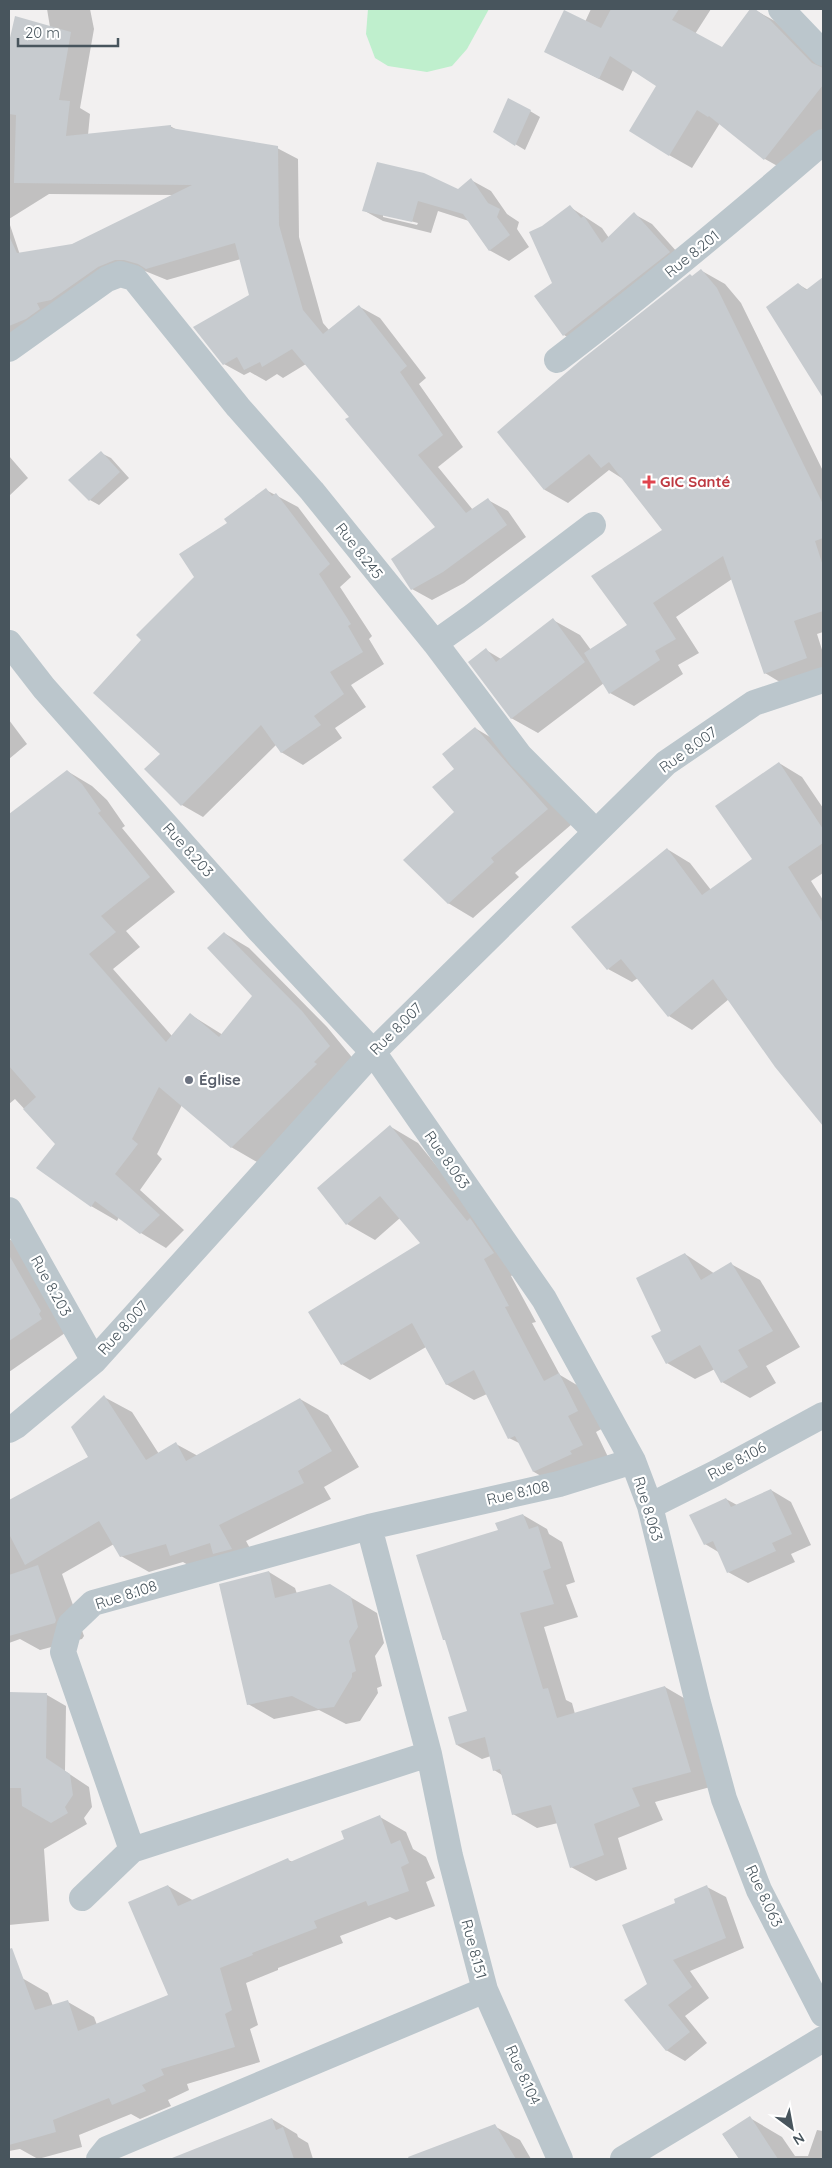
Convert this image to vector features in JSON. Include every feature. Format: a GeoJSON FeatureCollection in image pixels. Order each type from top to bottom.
{"type":"FeatureCollection","features":[{"type":"Feature","properties":{"kind":"street"},"geometry":{"type":"LineString","coordinates":[[781,9],[823,53]]}},
{"type":"Feature","properties":{"kind":"street","name":"Rue 8.201"},"geometry":{"type":"LineString","coordinates":[[558,360],[719,232],[823,142]]}},
{"type":"Feature","properties":{"kind":"street","name":"Rue 8.245"},"geometry":{"type":"LineString","coordinates":[[9,348],[107,279],[120,274],[134,278],[238,406],[312,491],[435,643],[520,756],[596,832]]}},
{"type":"Feature","properties":{"kind":"street"},"geometry":{"type":"LineString","coordinates":[[435,643],[474,616],[593,525]]}},
{"type":"Feature","properties":{"kind":"street","name":"Rue 8.203"},"geometry":{"type":"LineString","coordinates":[[9,644],[44,688],[252,923],[373,1052]]}},
{"type":"Feature","properties":{"kind":"street","name":"Rue 8.007"},"geometry":{"type":"LineString","coordinates":[[9,1430],[94,1361],[373,1052],[666,764],[754,703],[823,680]]}},
{"type":"Feature","properties":{"kind":"street","name":"Rue 8.063"},"geometry":{"type":"LineString","coordinates":[[373,1052],[544,1300],[633,1461],[650,1506],[698,1703],[724,1799],[759,1890],[823,2014]]}},
{"type":"Feature","properties":{"kind":"street","name":"Rue 8.203"},"geometry":{"type":"LineString","coordinates":[[9,1210],[94,1361]]}},
{"type":"Feature","properties":{"kind":"street","name":"Rue 8.106"},"geometry":{"type":"LineString","coordinates":[[650,1506],[716,1473],[823,1415]]}},
{"type":"Feature","properties":{"kind":"street","name":"Rue 8.108"},"geometry":{"type":"LineString","coordinates":[[132,1850],[63,1652],[70,1624],[93,1603],[369,1527],[559,1484],[633,1461]]}},
{"type":"Feature","properties":{"kind":"street","name":"Rue 8.151"},"geometry":{"type":"LineString","coordinates":[[100,2159],[106,2149],[485,1990],[450,1856],[429,1754],[369,1527]]}},
{"type":"Feature","properties":{"kind":"street"},"geometry":{"type":"LineString","coordinates":[[82,1898],[132,1850],[429,1754]]}},
{"type":"Feature","properties":{"kind":"street","name":"Rue 8.104"},"geometry":{"type":"LineString","coordinates":[[485,1990],[560,2159]]}},
{"type":"Feature","properties":{"kind":"street"},"geometry":{"type":"LineString","coordinates":[[623,2159],[823,2039]]}},
{"type":"Feature","properties":{"kind":"green space"},"geometry":{"type":"Polygon","coordinates":[[[368,9],[489,9],[467,49],[452,66],[427,72],[388,66],[375,58],[366,34],[368,9]]]}},
{"type":"Feature","properties":{"kind":"building"},"geometry":{"type":"Polygon","coordinates":[[[611,9],[679,9],[672,20],[722,47],[750,9],[755,9],[770,20],[812,63],[823,68],[823,85],[764,160],[709,116],[697,110],[669,156],[629,131],[656,86],[610,56],[599,79],[544,52],[564,10],[601,28],[611,9]]]}},
{"type":"Feature","properties":{"kind":"building"},"geometry":{"type":"Polygon","coordinates":[[[15,16],[71,32],[59,100],[70,101],[66,136],[171,125],[171,128],[278,146],[279,225],[303,310],[323,334],[359,305],[407,366],[400,372],[443,435],[418,455],[466,513],[488,498],[507,525],[443,572],[411,590],[391,559],[435,527],[345,419],[349,417],[292,349],[262,367],[260,362],[244,370],[237,357],[223,365],[193,327],[249,295],[235,243],[146,269],[138,264],[124,260],[115,260],[98,267],[51,300],[37,303],[40,309],[26,319],[9,326],[9,236],[17,253],[72,244],[192,185],[14,183],[16,115],[9,114],[9,42],[15,16]]]}},
{"type":"Feature","properties":{"kind":"building"},"geometry":{"type":"Polygon","coordinates":[[[508,98],[531,110],[515,146],[493,132],[508,98]]]}},
{"type":"Feature","properties":{"kind":"building"},"geometry":{"type":"Polygon","coordinates":[[[377,162],[424,173],[458,189],[471,178],[488,203],[500,209],[497,217],[510,235],[489,251],[463,214],[418,201],[412,222],[362,211],[377,162]]]}},
{"type":"Feature","properties":{"kind":"building"},"geometry":{"type":"Polygon","coordinates":[[[570,205],[581,218],[584,216],[602,243],[634,212],[670,252],[563,336],[534,296],[552,283],[529,232],[542,226],[570,205]]]}},
{"type":"Feature","properties":{"kind":"building"},"geometry":{"type":"Polygon","coordinates":[[[701,269],[717,288],[823,504],[823,538],[815,541],[823,566],[823,611],[794,621],[807,658],[764,674],[723,556],[653,603],[676,639],[655,651],[660,660],[609,694],[584,653],[627,625],[591,576],[662,530],[609,462],[601,468],[589,454],[544,490],[497,432],[581,360],[690,274],[692,276],[701,269]]]}},
{"type":"Feature","properties":{"kind":"building"},"geometry":{"type":"Polygon","coordinates":[[[823,277],[823,398],[766,307],[798,283],[806,290],[823,277]]]}},
{"type":"Feature","properties":{"kind":"building"},"geometry":{"type":"Polygon","coordinates":[[[101,451],[120,472],[89,501],[68,480],[101,451]]]}},
{"type":"Feature","properties":{"kind":"building"},"geometry":{"type":"Polygon","coordinates":[[[266,488],[272,496],[276,493],[330,564],[319,574],[351,624],[348,626],[363,652],[330,672],[344,694],[314,716],[321,725],[281,753],[261,725],[181,806],[144,769],[160,754],[93,693],[141,640],[136,635],[194,577],[179,554],[227,523],[224,519],[266,488]]]}},
{"type":"Feature","properties":{"kind":"building"},"geometry":{"type":"Polygon","coordinates":[[[553,618],[585,662],[511,719],[468,662],[486,648],[496,662],[553,618]]]}},
{"type":"Feature","properties":{"kind":"building"},"geometry":{"type":"Polygon","coordinates":[[[475,727],[548,809],[491,858],[494,862],[448,904],[403,860],[454,812],[432,787],[454,769],[442,754],[475,727]]]}},
{"type":"Feature","properties":{"kind":"building"},"geometry":{"type":"Polygon","coordinates":[[[779,762],[823,829],[823,843],[788,867],[823,923],[823,1126],[775,1067],[713,979],[668,1017],[621,959],[607,970],[571,927],[667,848],[702,895],[752,859],[715,806],[779,762]]]}},
{"type":"Feature","properties":{"kind":"building"},"geometry":{"type":"Polygon","coordinates":[[[67,770],[82,784],[101,811],[98,813],[150,877],[101,916],[116,932],[89,954],[166,1042],[190,1013],[219,1037],[252,996],[207,948],[224,932],[302,1011],[330,1046],[314,1062],[317,1064],[231,1148],[159,1087],[132,1139],[138,1144],[115,1174],[160,1215],[140,1234],[95,1201],[91,1207],[36,1168],[55,1144],[23,1109],[36,1097],[9,1066],[9,814],[67,770]]]}},
{"type":"Feature","properties":{"kind":"building"},"geometry":{"type":"Polygon","coordinates":[[[390,1125],[467,1221],[470,1218],[494,1253],[484,1259],[509,1306],[505,1307],[544,1381],[559,1373],[578,1411],[568,1416],[583,1445],[570,1451],[572,1454],[533,1472],[515,1436],[508,1439],[474,1370],[446,1385],[412,1323],[341,1365],[308,1312],[420,1243],[380,1196],[346,1225],[317,1188],[390,1125]]]}},
{"type":"Feature","properties":{"kind":"building"},"geometry":{"type":"Polygon","coordinates":[[[685,1253],[701,1280],[731,1262],[773,1331],[738,1350],[748,1367],[721,1383],[700,1345],[666,1364],[651,1336],[661,1331],[636,1278],[685,1253]]]}},
{"type":"Feature","properties":{"kind":"building"},"geometry":{"type":"Polygon","coordinates":[[[9,1255],[41,1311],[39,1314],[42,1319],[9,1341],[9,1255]]]}},
{"type":"Feature","properties":{"kind":"building"},"geometry":{"type":"Polygon","coordinates":[[[104,1395],[146,1460],[176,1442],[186,1461],[300,1398],[332,1451],[298,1471],[304,1483],[219,1525],[232,1549],[213,1554],[210,1543],[170,1556],[166,1544],[120,1557],[99,1521],[25,1565],[9,1534],[9,1500],[88,1457],[71,1427],[104,1395]]]}},
{"type":"Feature","properties":{"kind":"building"},"geometry":{"type":"Polygon","coordinates":[[[771,1489],[792,1534],[772,1543],[776,1551],[727,1573],[713,1541],[704,1545],[689,1515],[726,1498],[731,1507],[771,1489]]]}},
{"type":"Feature","properties":{"kind":"building"},"geometry":{"type":"Polygon","coordinates":[[[523,1514],[529,1529],[538,1526],[551,1568],[543,1571],[554,1604],[520,1613],[543,1689],[548,1688],[557,1718],[665,1686],[691,1772],[632,1788],[640,1806],[594,1824],[604,1855],[570,1868],[551,1805],[512,1815],[500,1769],[493,1771],[485,1737],[456,1745],[448,1717],[467,1711],[416,1555],[498,1530],[495,1523],[523,1514]]]}},
{"type":"Feature","properties":{"kind":"building"},"geometry":{"type":"Polygon","coordinates":[[[38,1565],[56,1620],[55,1623],[9,1636],[9,1575],[38,1565]]]}},
{"type":"Feature","properties":{"kind":"building"},"geometry":{"type":"Polygon","coordinates":[[[269,1571],[275,1598],[330,1584],[351,1597],[358,1627],[349,1641],[356,1671],[352,1673],[352,1677],[334,1707],[318,1709],[292,1696],[247,1705],[219,1584],[269,1571]]]}},
{"type":"Feature","properties":{"kind":"building"},"geometry":{"type":"Polygon","coordinates":[[[9,1692],[47,1693],[46,1758],[70,1774],[73,1795],[65,1807],[68,1813],[51,1823],[22,1806],[21,1788],[9,1788],[9,1692]]]}},
{"type":"Feature","properties":{"kind":"building"},"geometry":{"type":"Polygon","coordinates":[[[380,1815],[391,1844],[400,1840],[409,1863],[401,1867],[409,1891],[368,1906],[366,1901],[314,1921],[317,1928],[252,1953],[253,1955],[220,1968],[232,2010],[225,2014],[235,2047],[161,2069],[164,2075],[142,2085],[146,2091],[112,2105],[109,2098],[53,2120],[56,2132],[9,2145],[9,1949],[12,1948],[35,2010],[68,2000],[78,2031],[168,1995],[128,1902],[168,1885],[178,1906],[288,1858],[290,1862],[344,1839],[341,1831],[380,1815]]]}},
{"type":"Feature","properties":{"kind":"building"},"geometry":{"type":"Polygon","coordinates":[[[707,1885],[726,1938],[673,1960],[692,1987],[668,2005],[690,2032],[666,2051],[624,2000],[647,1984],[622,1925],[675,1903],[674,1899],[707,1885]]]}},
{"type":"Feature","properties":{"kind":"building"},"geometry":{"type":"Polygon","coordinates":[[[750,2116],[778,2159],[739,2159],[722,2134],[750,2116]]]}},
{"type":"Feature","properties":{"kind":"building"},"geometry":{"type":"Polygon","coordinates":[[[272,2118],[276,2130],[283,2127],[294,2159],[172,2159],[172,2158],[272,2118]]]}},
{"type":"Feature","properties":{"kind":"building"},"geometry":{"type":"Polygon","coordinates":[[[495,2124],[516,2159],[409,2159],[408,2157],[495,2124]]]}},
{"type":"Feature","properties":{"kind":"place","name":"GIC Santé"},"geometry":{"type":"Point","coordinates":[649,482]}},
{"type":"Feature","properties":{"kind":"place","name":"Église"},"geometry":{"type":"Point","coordinates":[189,1080]}}]}
